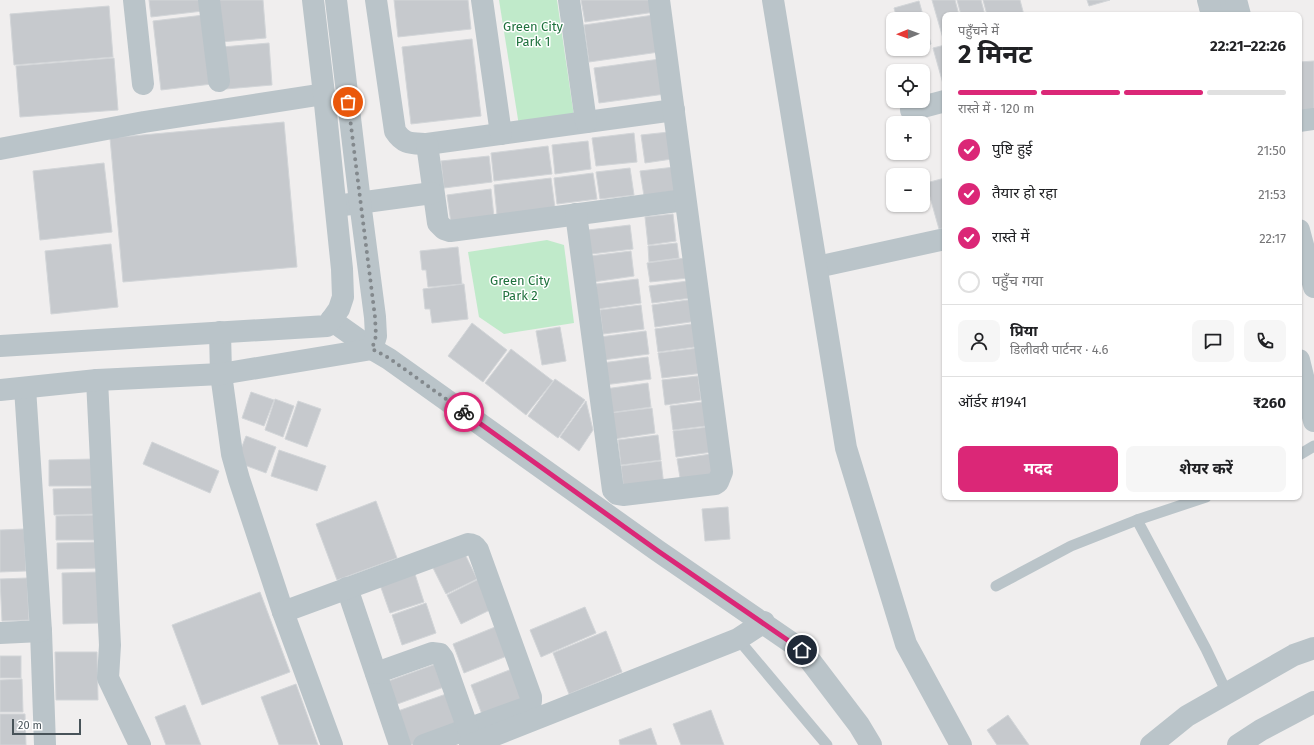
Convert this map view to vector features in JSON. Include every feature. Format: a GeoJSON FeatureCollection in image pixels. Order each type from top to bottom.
{"type":"FeatureCollection","features":[{"type":"Feature","properties":{"kind":"street"},"geometry":{"type":"LineString","coordinates":[[134,0],[143,84]]}},
{"type":"Feature","properties":{"kind":"street"},"geometry":{"type":"LineString","coordinates":[[209,0],[219,81]]}},
{"type":"Feature","properties":{"kind":"street"},"geometry":{"type":"LineString","coordinates":[[0,346],[327,326],[339,310],[343,297],[342,269],[313,0]]}},
{"type":"Feature","properties":{"kind":"street"},"geometry":{"type":"LineString","coordinates":[[336,0],[375,317],[376,336],[372,349]]}},
{"type":"Feature","properties":{"kind":"street"},"geometry":{"type":"LineString","coordinates":[[376,0],[395,131],[405,142],[427,144],[674,110]]}},
{"type":"Feature","properties":{"kind":"street"},"geometry":{"type":"LineString","coordinates":[[482,0],[501,134]]}},
{"type":"Feature","properties":{"kind":"street"},"geometry":{"type":"LineString","coordinates":[[569,0],[586,122]]}},
{"type":"Feature","properties":{"kind":"street"},"geometry":{"type":"LineString","coordinates":[[576,214],[613,490],[617,494],[623,495],[668,491],[714,484],[718,482],[722,472],[659,0]]}},
{"type":"Feature","properties":{"kind":"street"},"geometry":{"type":"LineString","coordinates":[[773,0],[846,448],[906,644],[961,745]]}},
{"type":"Feature","properties":{"kind":"street"},"geometry":{"type":"LineString","coordinates":[[1210,7],[1232,0]]}},
{"type":"Feature","properties":{"kind":"street"},"geometry":{"type":"LineString","coordinates":[[1236,0],[1239,12]]}},
{"type":"Feature","properties":{"kind":"street"},"geometry":{"type":"LineString","coordinates":[[0,149],[144,122],[324,94]]}},
{"type":"Feature","properties":{"kind":"street"},"geometry":{"type":"LineString","coordinates":[[911,110],[942,102]]}},
{"type":"Feature","properties":{"kind":"street"},"geometry":{"type":"LineString","coordinates":[[1302,121],[1314,119]]}},
{"type":"Feature","properties":{"kind":"street"},"geometry":{"type":"LineString","coordinates":[[427,144],[432,193],[438,223],[444,229],[450,231],[685,200]]}},
{"type":"Feature","properties":{"kind":"street"},"geometry":{"type":"LineString","coordinates":[[336,206],[432,193]]}},
{"type":"Feature","properties":{"kind":"street"},"geometry":{"type":"LineString","coordinates":[[817,267],[942,240]]}},
{"type":"Feature","properties":{"kind":"street"},"geometry":{"type":"LineString","coordinates":[[1302,241],[1314,287]]}},
{"type":"Feature","properties":{"kind":"street"},"geometry":{"type":"LineString","coordinates":[[331,320],[372,349],[389,358],[658,551],[764,622],[802,650],[859,725],[871,745]]}},
{"type":"Feature","properties":{"kind":"street"},"geometry":{"type":"LineString","coordinates":[[220,332],[221,374],[232,454],[238,480],[283,612],[332,745]]}},
{"type":"Feature","properties":{"kind":"street"},"geometry":{"type":"LineString","coordinates":[[0,390],[97,380],[221,374],[372,349]]}},
{"type":"Feature","properties":{"kind":"street"},"geometry":{"type":"LineString","coordinates":[[1302,372],[1314,421]]}},
{"type":"Feature","properties":{"kind":"street"},"geometry":{"type":"LineString","coordinates":[[97,380],[110,645],[108,678],[140,745]]}},
{"type":"Feature","properties":{"kind":"street"},"geometry":{"type":"LineString","coordinates":[[25,388],[41,631],[46,745]]}},
{"type":"Feature","properties":{"kind":"street"},"geometry":{"type":"LineString","coordinates":[[283,612],[468,544],[475,546],[531,697],[531,701],[528,707],[469,737]]}},
{"type":"Feature","properties":{"kind":"street"},"geometry":{"type":"LineString","coordinates":[[347,588],[400,745]]}},
{"type":"Feature","properties":{"kind":"street"},"geometry":{"type":"LineString","coordinates":[[424,745],[469,737],[738,639],[764,622]]}},
{"type":"Feature","properties":{"kind":"street"},"geometry":{"type":"LineString","coordinates":[[0,633],[41,631]]}},
{"type":"Feature","properties":{"kind":"street"},"geometry":{"type":"LineString","coordinates":[[1151,745],[1187,716],[1294,655],[1314,648]]}},
{"type":"Feature","properties":{"kind":"street"},"geometry":{"type":"LineString","coordinates":[[376,673],[432,653],[440,654],[443,658],[469,737]]}},
{"type":"Feature","properties":{"kind":"street"},"geometry":{"type":"LineString","coordinates":[[1238,745],[1261,730],[1314,702]]}},
{"type":"Feature","properties":{"kind":"lane"},"geometry":{"type":"LineString","coordinates":[[1302,453],[1314,446]]}},
{"type":"Feature","properties":{"kind":"lane"},"geometry":{"type":"LineString","coordinates":[[996,586],[1071,546],[1137,520],[1197,500]]}},
{"type":"Feature","properties":{"kind":"lane"},"geometry":{"type":"LineString","coordinates":[[1137,520],[1206,648],[1227,693]]}},
{"type":"Feature","properties":{"kind":"lane"},"geometry":{"type":"LineString","coordinates":[[738,639],[827,745]]}},
{"type":"Feature","properties":{"kind":"green space","name":"Green City Park 1"},"geometry":{"type":"Polygon","coordinates":[[[499,0],[557,0],[575,123],[520,132],[499,0]]]}},
{"type":"Feature","properties":{"kind":"green space","name":"Green City Park 2"},"geometry":{"type":"Polygon","coordinates":[[[547,240],[564,245],[574,323],[504,334],[479,317],[468,252],[547,240]]]}},
{"type":"Feature","properties":{"kind":"building"},"geometry":{"type":"Polygon","coordinates":[[[149,0],[202,0],[203,11],[151,17],[149,0]]]}},
{"type":"Feature","properties":{"kind":"building"},"geometry":{"type":"Polygon","coordinates":[[[218,0],[263,0],[266,38],[221,42],[218,0]]]}},
{"type":"Feature","properties":{"kind":"building"},"geometry":{"type":"Polygon","coordinates":[[[394,0],[468,0],[471,29],[398,37],[394,0]]]}},
{"type":"Feature","properties":{"kind":"building"},"geometry":{"type":"Polygon","coordinates":[[[581,0],[654,0],[655,12],[585,22],[581,0]]]}},
{"type":"Feature","properties":{"kind":"building"},"geometry":{"type":"Polygon","coordinates":[[[932,0],[955,0],[958,12],[942,12],[942,35],[932,0]]]}},
{"type":"Feature","properties":{"kind":"building"},"geometry":{"type":"Polygon","coordinates":[[[957,0],[981,0],[984,12],[960,12],[957,0]]]}},
{"type":"Feature","properties":{"kind":"building"},"geometry":{"type":"Polygon","coordinates":[[[983,0],[1020,0],[1023,12],[986,12],[983,0]]]}},
{"type":"Feature","properties":{"kind":"building"},"geometry":{"type":"Polygon","coordinates":[[[1087,0],[1110,0],[1089,6],[1087,0]]]}},
{"type":"Feature","properties":{"kind":"building"},"geometry":{"type":"Polygon","coordinates":[[[919,1],[922,12],[895,12],[894,8],[919,1]]]}},
{"type":"Feature","properties":{"kind":"building"},"geometry":{"type":"Polygon","coordinates":[[[109,6],[113,57],[14,65],[10,14],[109,6]]]}},
{"type":"Feature","properties":{"kind":"building"},"geometry":{"type":"Polygon","coordinates":[[[204,15],[212,84],[161,90],[153,21],[204,15]]]}},
{"type":"Feature","properties":{"kind":"building"},"geometry":{"type":"Polygon","coordinates":[[[654,15],[659,52],[589,62],[584,25],[654,15]]]}},
{"type":"Feature","properties":{"kind":"building"},"geometry":{"type":"Polygon","coordinates":[[[472,39],[481,116],[411,124],[402,47],[472,39]]]}},
{"type":"Feature","properties":{"kind":"building"},"geometry":{"type":"Polygon","coordinates":[[[269,43],[272,85],[226,89],[222,47],[269,43]]]}},
{"type":"Feature","properties":{"kind":"building"},"geometry":{"type":"Polygon","coordinates":[[[942,46],[942,80],[933,48],[942,46]]]}},
{"type":"Feature","properties":{"kind":"building"},"geometry":{"type":"Polygon","coordinates":[[[114,58],[118,110],[20,117],[16,66],[114,58]]]}},
{"type":"Feature","properties":{"kind":"building"},"geometry":{"type":"Polygon","coordinates":[[[660,59],[665,94],[599,103],[594,68],[660,59]]]}},
{"type":"Feature","properties":{"kind":"building"},"geometry":{"type":"Polygon","coordinates":[[[1314,61],[1314,111],[1302,112],[1302,62],[1314,61]]]}},
{"type":"Feature","properties":{"kind":"building"},"geometry":{"type":"Polygon","coordinates":[[[284,122],[297,267],[123,282],[110,138],[284,122]]]}},
{"type":"Feature","properties":{"kind":"building"},"geometry":{"type":"Polygon","coordinates":[[[669,132],[672,159],[645,163],[641,135],[669,132]]]}},
{"type":"Feature","properties":{"kind":"building"},"geometry":{"type":"Polygon","coordinates":[[[634,133],[637,162],[596,166],[592,138],[634,133]]]}},
{"type":"Feature","properties":{"kind":"building"},"geometry":{"type":"Polygon","coordinates":[[[588,141],[591,169],[555,174],[552,145],[588,141]]]}},
{"type":"Feature","properties":{"kind":"building"},"geometry":{"type":"Polygon","coordinates":[[[548,146],[552,174],[494,181],[491,153],[548,146]]]}},
{"type":"Feature","properties":{"kind":"building"},"geometry":{"type":"Polygon","coordinates":[[[489,156],[492,182],[444,188],[441,161],[489,156]]]}},
{"type":"Feature","properties":{"kind":"building"},"geometry":{"type":"Polygon","coordinates":[[[104,163],[112,232],[40,240],[33,171],[104,163]]]}},
{"type":"Feature","properties":{"kind":"building"},"geometry":{"type":"Polygon","coordinates":[[[675,167],[678,192],[644,196],[640,171],[675,167]]]}},
{"type":"Feature","properties":{"kind":"building"},"geometry":{"type":"Polygon","coordinates":[[[630,168],[634,195],[600,199],[596,172],[630,168]]]}},
{"type":"Feature","properties":{"kind":"building"},"geometry":{"type":"Polygon","coordinates":[[[593,173],[597,199],[557,204],[554,178],[593,173]]]}},
{"type":"Feature","properties":{"kind":"building"},"geometry":{"type":"Polygon","coordinates":[[[551,178],[555,208],[497,215],[494,185],[551,178]]]}},
{"type":"Feature","properties":{"kind":"building"},"geometry":{"type":"Polygon","coordinates":[[[942,179],[942,228],[939,229],[930,197],[930,182],[942,179]]]}},
{"type":"Feature","properties":{"kind":"building"},"geometry":{"type":"Polygon","coordinates":[[[491,189],[494,217],[451,223],[447,195],[491,189]]]}},
{"type":"Feature","properties":{"kind":"building"},"geometry":{"type":"Polygon","coordinates":[[[673,214],[676,241],[648,245],[645,217],[673,214]]]}},
{"type":"Feature","properties":{"kind":"building"},"geometry":{"type":"Polygon","coordinates":[[[630,225],[633,249],[591,254],[588,230],[630,225]]]}},
{"type":"Feature","properties":{"kind":"building"},"geometry":{"type":"Polygon","coordinates":[[[677,243],[679,258],[649,262],[648,246],[677,243]]]}},
{"type":"Feature","properties":{"kind":"building"},"geometry":{"type":"Polygon","coordinates":[[[111,244],[118,307],[51,314],[45,251],[111,244]]]}},
{"type":"Feature","properties":{"kind":"building"},"geometry":{"type":"Polygon","coordinates":[[[458,247],[462,284],[428,287],[426,270],[422,270],[420,251],[458,247]]]}},
{"type":"Feature","properties":{"kind":"building"},"geometry":{"type":"Polygon","coordinates":[[[631,251],[634,276],[593,282],[590,256],[631,251]]]}},
{"type":"Feature","properties":{"kind":"building"},"geometry":{"type":"Polygon","coordinates":[[[685,258],[688,278],[650,282],[647,263],[685,258]]]}},
{"type":"Feature","properties":{"kind":"building"},"geometry":{"type":"Polygon","coordinates":[[[638,279],[641,303],[598,309],[596,284],[638,279]]]}},
{"type":"Feature","properties":{"kind":"building"},"geometry":{"type":"Polygon","coordinates":[[[688,281],[691,298],[652,303],[649,286],[688,281]]]}},
{"type":"Feature","properties":{"kind":"building"},"geometry":{"type":"Polygon","coordinates":[[[464,284],[468,319],[432,323],[430,309],[425,309],[423,289],[464,284]]]}},
{"type":"Feature","properties":{"kind":"building"},"geometry":{"type":"Polygon","coordinates":[[[695,299],[697,321],[655,327],[652,305],[695,299]]]}},
{"type":"Feature","properties":{"kind":"building"},"geometry":{"type":"Polygon","coordinates":[[[641,305],[644,329],[603,334],[600,310],[641,305]]]}},
{"type":"Feature","properties":{"kind":"building"},"geometry":{"type":"Polygon","coordinates":[[[472,323],[507,350],[483,382],[448,356],[472,323]]]}},
{"type":"Feature","properties":{"kind":"building"},"geometry":{"type":"Polygon","coordinates":[[[699,323],[702,346],[658,352],[655,329],[699,323]]]}},
{"type":"Feature","properties":{"kind":"building"},"geometry":{"type":"Polygon","coordinates":[[[560,327],[566,361],[542,365],[536,331],[560,327]]]}},
{"type":"Feature","properties":{"kind":"building"},"geometry":{"type":"Polygon","coordinates":[[[646,331],[649,354],[603,360],[600,337],[646,331]]]}},
{"type":"Feature","properties":{"kind":"building"},"geometry":{"type":"Polygon","coordinates":[[[699,348],[703,373],[662,378],[658,353],[699,348]]]}},
{"type":"Feature","properties":{"kind":"building"},"geometry":{"type":"Polygon","coordinates":[[[511,349],[553,381],[526,415],[485,383],[511,349]]]}},
{"type":"Feature","properties":{"kind":"building"},"geometry":{"type":"Polygon","coordinates":[[[648,357],[651,379],[604,385],[602,363],[648,357]]]}},
{"type":"Feature","properties":{"kind":"building"},"geometry":{"type":"Polygon","coordinates":[[[698,376],[701,400],[665,405],[662,380],[698,376]]]}},
{"type":"Feature","properties":{"kind":"building"},"geometry":{"type":"Polygon","coordinates":[[[555,379],[585,400],[558,438],[528,416],[555,379]]]}},
{"type":"Feature","properties":{"kind":"building"},"geometry":{"type":"Polygon","coordinates":[[[648,383],[651,407],[608,413],[605,389],[648,383]]]}},
{"type":"Feature","properties":{"kind":"building"},"geometry":{"type":"Polygon","coordinates":[[[251,392],[274,400],[264,426],[242,418],[251,392]]]}},
{"type":"Feature","properties":{"kind":"building"},"geometry":{"type":"Polygon","coordinates":[[[275,399],[294,406],[283,437],[265,430],[275,399]]]}},
{"type":"Feature","properties":{"kind":"building"},"geometry":{"type":"Polygon","coordinates":[[[298,401],[321,409],[307,447],[285,439],[298,401]]]}},
{"type":"Feature","properties":{"kind":"building"},"geometry":{"type":"Polygon","coordinates":[[[586,401],[593,430],[579,451],[560,437],[586,401]]]}},
{"type":"Feature","properties":{"kind":"building"},"geometry":{"type":"Polygon","coordinates":[[[703,402],[706,426],[673,430],[670,406],[703,402]]]}},
{"type":"Feature","properties":{"kind":"building"},"geometry":{"type":"Polygon","coordinates":[[[652,408],[655,433],[614,439],[611,413],[652,408]]]}},
{"type":"Feature","properties":{"kind":"building"},"geometry":{"type":"Polygon","coordinates":[[[709,427],[712,452],[676,457],[673,431],[709,427]]]}},
{"type":"Feature","properties":{"kind":"building"},"geometry":{"type":"Polygon","coordinates":[[[658,435],[661,460],[621,465],[618,440],[658,435]]]}},
{"type":"Feature","properties":{"kind":"building"},"geometry":{"type":"Polygon","coordinates":[[[246,436],[276,447],[266,473],[236,462],[246,436]]]}},
{"type":"Feature","properties":{"kind":"building"},"geometry":{"type":"Polygon","coordinates":[[[152,442],[219,471],[210,493],[143,464],[152,442]]]}},
{"type":"Feature","properties":{"kind":"building"},"geometry":{"type":"Polygon","coordinates":[[[279,450],[326,466],[317,491],[271,476],[279,450]]]}},
{"type":"Feature","properties":{"kind":"building"},"geometry":{"type":"Polygon","coordinates":[[[711,454],[714,480],[681,484],[677,459],[711,454]]]}},
{"type":"Feature","properties":{"kind":"building"},"geometry":{"type":"Polygon","coordinates":[[[95,459],[95,486],[49,486],[49,460],[95,459]]]}},
{"type":"Feature","properties":{"kind":"building"},"geometry":{"type":"Polygon","coordinates":[[[661,461],[664,486],[624,491],[621,466],[661,461]]]}},
{"type":"Feature","properties":{"kind":"building"},"geometry":{"type":"Polygon","coordinates":[[[98,488],[98,514],[54,515],[53,489],[98,488]]]}},
{"type":"Feature","properties":{"kind":"building"},"geometry":{"type":"Polygon","coordinates":[[[376,501],[397,558],[337,580],[316,524],[376,501]]]}},
{"type":"Feature","properties":{"kind":"building"},"geometry":{"type":"Polygon","coordinates":[[[728,507],[730,539],[705,541],[702,509],[728,507]]]}},
{"type":"Feature","properties":{"kind":"building"},"geometry":{"type":"Polygon","coordinates":[[[99,515],[99,540],[56,540],[56,516],[99,515]]]}},
{"type":"Feature","properties":{"kind":"building"},"geometry":{"type":"Polygon","coordinates":[[[24,529],[26,571],[0,572],[0,530],[24,529]]]}},
{"type":"Feature","properties":{"kind":"building"},"geometry":{"type":"Polygon","coordinates":[[[101,542],[101,568],[57,569],[57,543],[101,542]]]}},
{"type":"Feature","properties":{"kind":"building"},"geometry":{"type":"Polygon","coordinates":[[[462,548],[477,579],[446,594],[431,564],[462,548]]]}},
{"type":"Feature","properties":{"kind":"building"},"geometry":{"type":"Polygon","coordinates":[[[414,571],[424,602],[390,613],[379,582],[414,571]]]}},
{"type":"Feature","properties":{"kind":"building"},"geometry":{"type":"Polygon","coordinates":[[[99,572],[100,623],[63,624],[62,573],[99,572]]]}},
{"type":"Feature","properties":{"kind":"building"},"geometry":{"type":"Polygon","coordinates":[[[27,578],[29,620],[2,621],[0,579],[27,578]]]}},
{"type":"Feature","properties":{"kind":"building"},"geometry":{"type":"Polygon","coordinates":[[[479,579],[494,608],[461,624],[447,595],[479,579]]]}},
{"type":"Feature","properties":{"kind":"building"},"geometry":{"type":"Polygon","coordinates":[[[260,592],[290,672],[202,705],[172,625],[260,592]]]}},
{"type":"Feature","properties":{"kind":"building"},"geometry":{"type":"Polygon","coordinates":[[[426,603],[436,633],[402,645],[392,615],[426,603]]]}},
{"type":"Feature","properties":{"kind":"building"},"geometry":{"type":"Polygon","coordinates":[[[585,607],[596,633],[541,657],[530,630],[585,607]]]}},
{"type":"Feature","properties":{"kind":"building"},"geometry":{"type":"Polygon","coordinates":[[[500,625],[512,654],[464,673],[453,644],[500,625]]]}},
{"type":"Feature","properties":{"kind":"building"},"geometry":{"type":"Polygon","coordinates":[[[606,631],[622,672],[569,694],[553,653],[606,631]]]}},
{"type":"Feature","properties":{"kind":"building"},"geometry":{"type":"Polygon","coordinates":[[[55,652],[97,652],[98,700],[56,700],[55,652]]]}},
{"type":"Feature","properties":{"kind":"building"},"geometry":{"type":"Polygon","coordinates":[[[0,656],[21,656],[21,678],[0,678],[0,656]]]}},
{"type":"Feature","properties":{"kind":"building"},"geometry":{"type":"Polygon","coordinates":[[[436,664],[444,687],[392,706],[383,683],[436,664]]]}},
{"type":"Feature","properties":{"kind":"building"},"geometry":{"type":"Polygon","coordinates":[[[517,667],[529,699],[483,717],[471,685],[517,667]]]}},
{"type":"Feature","properties":{"kind":"building"},"geometry":{"type":"Polygon","coordinates":[[[22,679],[23,712],[0,712],[0,680],[22,679]]]}},
{"type":"Feature","properties":{"kind":"building"},"geometry":{"type":"Polygon","coordinates":[[[296,684],[318,745],[279,745],[261,697],[296,684]]]}},
{"type":"Feature","properties":{"kind":"building"},"geometry":{"type":"Polygon","coordinates":[[[449,693],[461,728],[411,745],[395,712],[449,693]]]}},
{"type":"Feature","properties":{"kind":"building"},"geometry":{"type":"Polygon","coordinates":[[[185,705],[201,745],[166,745],[155,717],[185,705]]]}},
{"type":"Feature","properties":{"kind":"building"},"geometry":{"type":"Polygon","coordinates":[[[711,710],[724,745],[681,745],[673,724],[711,710]]]}},
{"type":"Feature","properties":{"kind":"building"},"geometry":{"type":"Polygon","coordinates":[[[0,714],[25,714],[26,745],[0,745],[0,714]]]}},
{"type":"Feature","properties":{"kind":"building"},"geometry":{"type":"Polygon","coordinates":[[[1008,715],[1029,745],[997,745],[987,730],[1008,715]]]}},
{"type":"Feature","properties":{"kind":"building"},"geometry":{"type":"Polygon","coordinates":[[[651,728],[657,745],[620,745],[619,740],[651,728]]]}},
{"type":"Feature","properties":{"kind":"way so far"},"geometry":{"type":"LineString","coordinates":[[348,102],[375,317],[376,336],[372,349],[389,358],[464,412]]}},
{"type":"Feature","properties":{"kind":"route"},"geometry":{"type":"LineString","coordinates":[[464,412],[658,551],[764,622],[802,650]]}}]}
